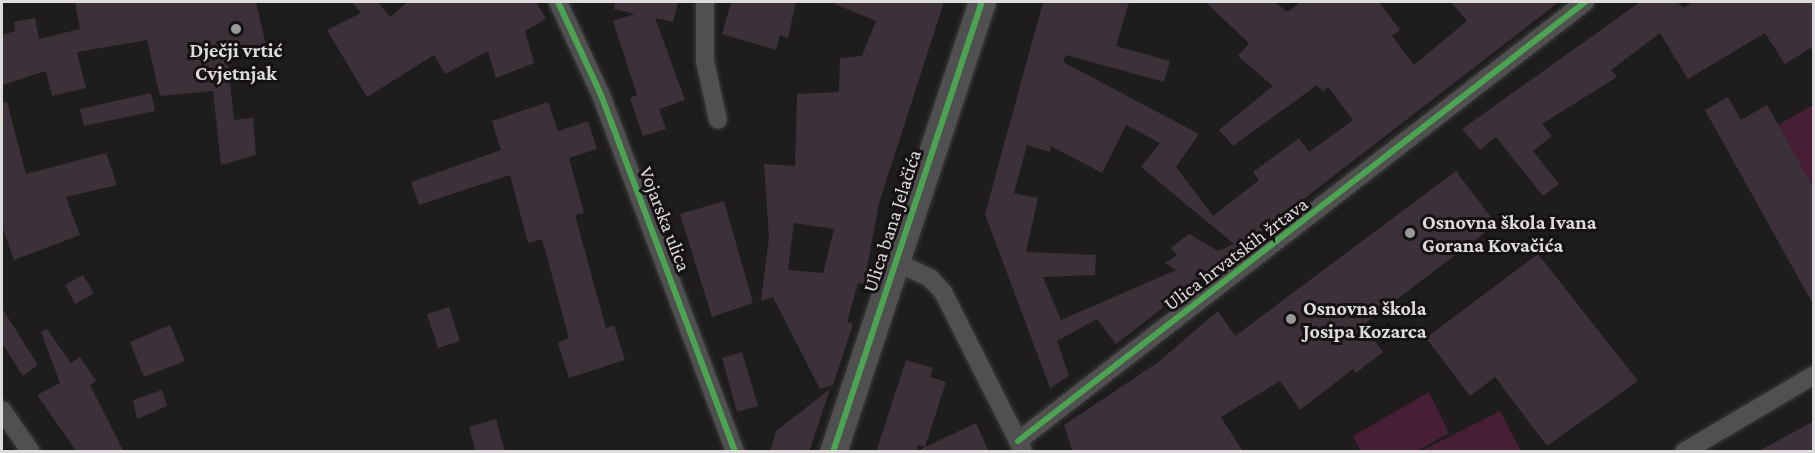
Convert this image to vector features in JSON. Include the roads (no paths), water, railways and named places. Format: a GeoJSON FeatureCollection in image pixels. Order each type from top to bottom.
{"type":"FeatureCollection","features":[{"type":"Feature","properties":{"kind":"main road","name":"Ulica bana Jelačića"},"geometry":{"type":"LineString","coordinates":[[833,452],[982,2]]}},
{"type":"Feature","properties":{"kind":"street","name":"Vojarska ulica"},"geometry":{"type":"LineString","coordinates":[[558,2],[601,94],[735,452]]}},
{"type":"Feature","properties":{"kind":"street"},"geometry":{"type":"LineString","coordinates":[[705,2],[705,61],[718,120]]}},
{"type":"Feature","properties":{"kind":"street","name":"Ulica hrvatskih žrtava"},"geometry":{"type":"LineString","coordinates":[[1021,446],[1582,2]]}},
{"type":"Feature","properties":{"kind":"street"},"geometry":{"type":"LineString","coordinates":[[896,262],[930,278],[943,292],[1021,446]]}},
{"type":"Feature","properties":{"kind":"street"},"geometry":{"type":"LineString","coordinates":[[1684,452],[1814,375]]}},
{"type":"Feature","properties":{"kind":"street"},"geometry":{"type":"LineString","coordinates":[[2,410],[31,452]]}},
{"type":"Feature","properties":{"kind":"place","name":"Dječji vrtić Cvjetnjak"},"geometry":{"type":"Point","coordinates":[236,29]}},
{"type":"Feature","properties":{"kind":"place","name":"Osnovna škola Ivana Gorana Kovačića"},"geometry":{"type":"Point","coordinates":[1410,233]}},
{"type":"Feature","properties":{"kind":"place","name":"Osnovna škola Josipa Kozarca"},"geometry":{"type":"Point","coordinates":[1291,319]}}]}
